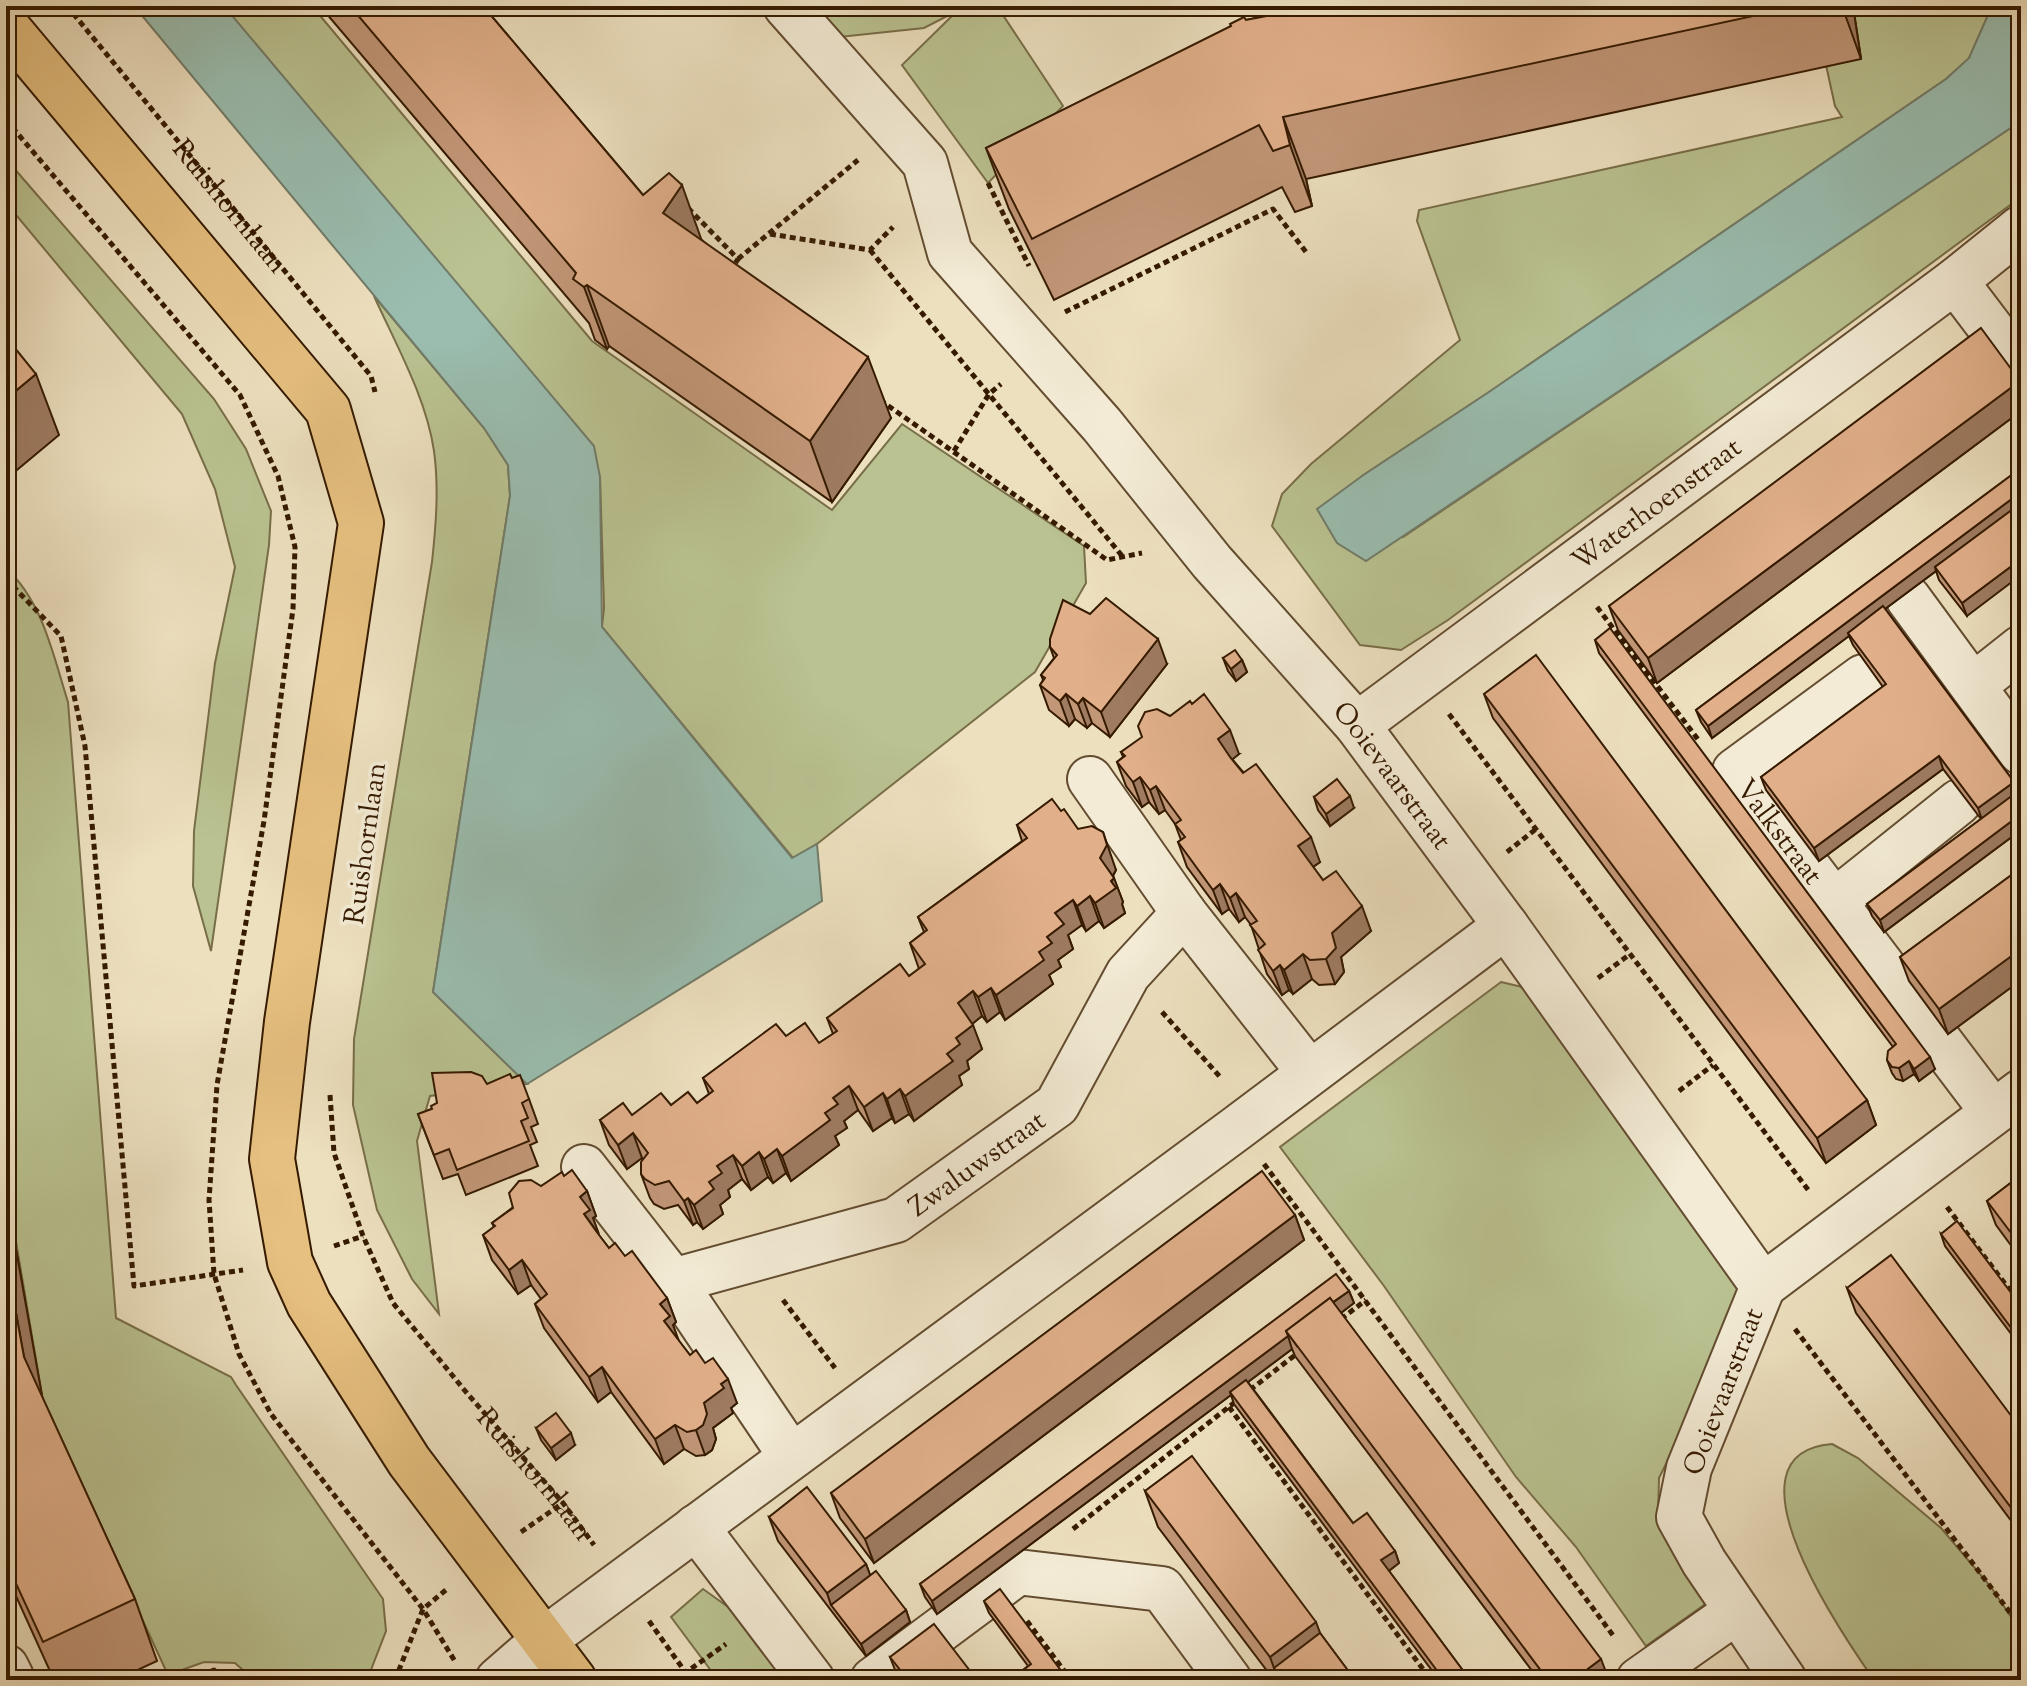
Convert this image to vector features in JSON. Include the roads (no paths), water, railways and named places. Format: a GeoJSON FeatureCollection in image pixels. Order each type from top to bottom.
{"type":"FeatureCollection","features":[{"type":"Feature","properties":{"kind":"main road","name":"Ruishornlaan"},"geometry":{"type":"LineString","coordinates":[[6,26],[328,410],[361,523],[287,1022],[272,1159],[290,1262],[309,1304],[409,1461],[574,1680]]}},
{"type":"Feature","properties":{"kind":"street","name":"Ooievaarstraat"},"geometry":{"type":"LineString","coordinates":[[786,6],[925,163],[950,253],[1102,425],[1197,542],[1357,725],[1506,926],[1763,1286],[1689,1468],[1679,1517],[1704,1562],[1784,1680]]}},
{"type":"Feature","properties":{"kind":"street","name":"Waterhoenstraat"},"geometry":{"type":"LineString","coordinates":[[1357,725],[1955,281],[2021,228]]}},
{"type":"Feature","properties":{"kind":"street"},"geometry":{"type":"LineString","coordinates":[[1955,281],[2021,368]]}},
{"type":"Feature","properties":{"kind":"street"},"geometry":{"type":"LineString","coordinates":[[1908,598],[2021,752]]}},
{"type":"Feature","properties":{"kind":"street"},"geometry":{"type":"LineString","coordinates":[[1973,686],[2021,648]]}},
{"type":"Feature","properties":{"kind":"street","name":"Valkstraat"},"geometry":{"type":"LineString","coordinates":[[1763,1286],[2007,1102],[1834,902],[1735,771],[1863,677]]}},
{"type":"Feature","properties":{"kind":"street"},"geometry":{"type":"LineString","coordinates":[[1090,779],[1184,913],[1309,1072]]}},
{"type":"Feature","properties":{"kind":"street","name":"Valkstraat"},"geometry":{"type":"LineString","coordinates":[[1834,902],[1959,802]]}},
{"type":"Feature","properties":{"kind":"street","name":"Zwaluwstraat"},"geometry":{"type":"LineString","coordinates":[[673,1281],[896,1220],[1057,1105],[1128,974],[1184,913]]}},
{"type":"Feature","properties":{"kind":"street"},"geometry":{"type":"LineString","coordinates":[[478,1674],[544,1640],[622,1585],[791,1456],[1246,1122],[1506,926]]}},
{"type":"Feature","properties":{"kind":"street"},"geometry":{"type":"LineString","coordinates":[[584,1167],[673,1281],[791,1456]]}},
{"type":"Feature","properties":{"kind":"street"},"geometry":{"type":"LineString","coordinates":[[696,1527],[812,1680]]}},
{"type":"Feature","properties":{"kind":"street"},"geometry":{"type":"LineString","coordinates":[[873,1680],[1009,1579],[1162,1589],[1229,1680]]}},
{"type":"Feature","properties":{"kind":"street"},"geometry":{"type":"LineString","coordinates":[[1641,1678],[1737,1611]]}}]}
